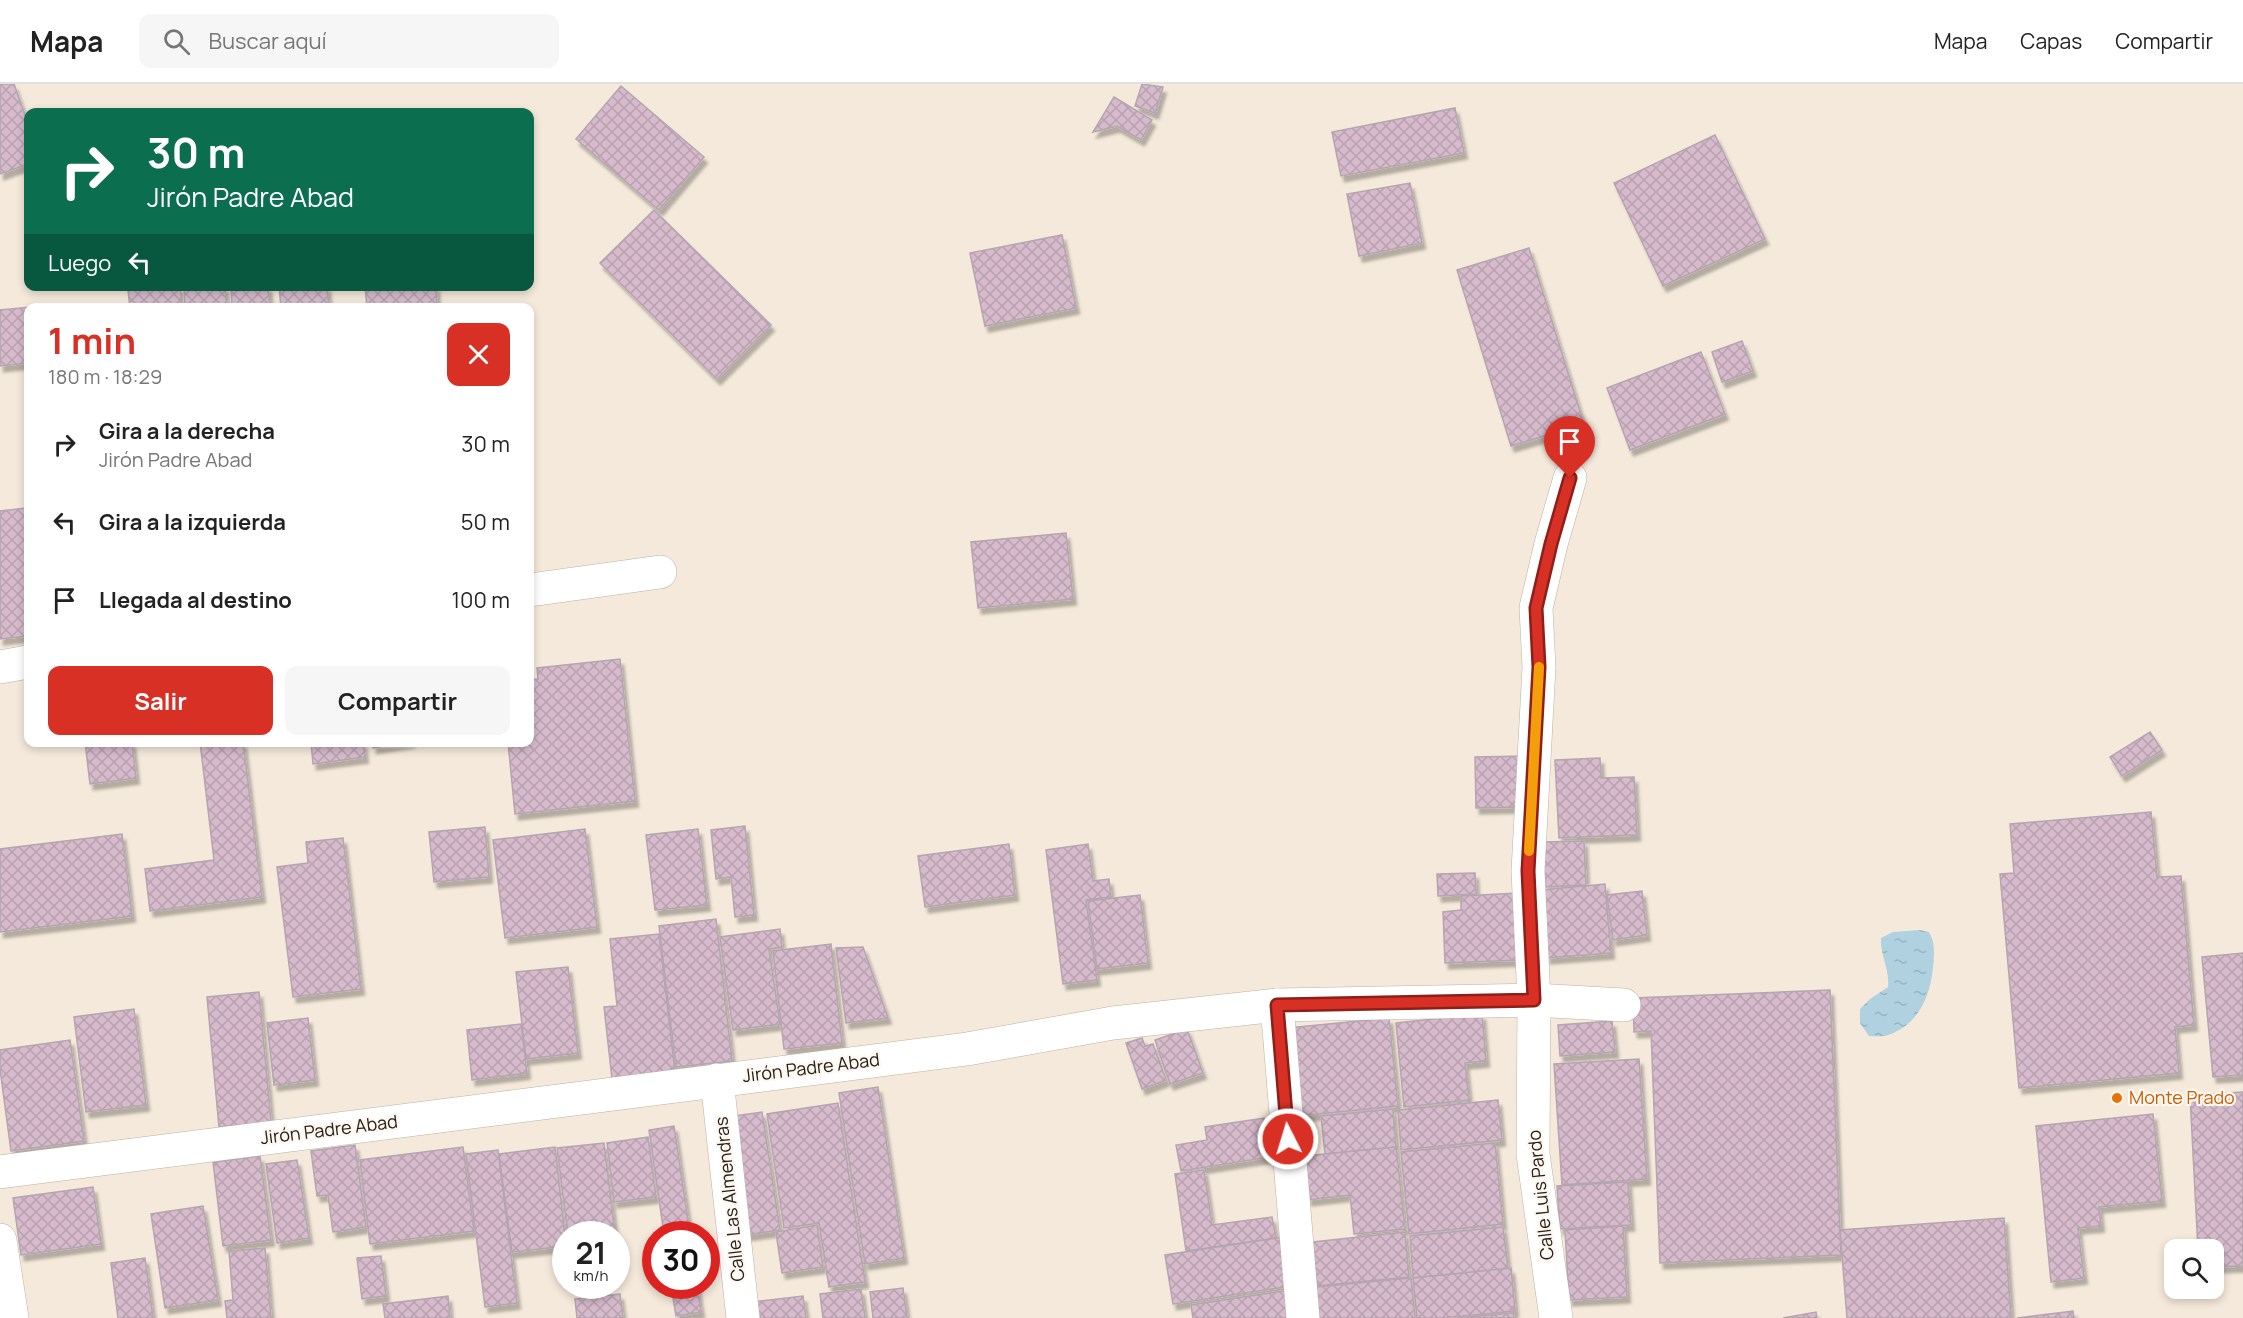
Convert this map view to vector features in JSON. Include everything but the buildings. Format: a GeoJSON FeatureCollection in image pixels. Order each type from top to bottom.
{"type":"FeatureCollection","features":[{"type":"Feature","properties":{"kind":"street","name":"Calle Luis Pardo"},"geometry":{"type":"LineString","coordinates":[[1556,1318],[1533,1154],[1534,1000],[1528,871],[1539,667],[1536,608],[1570,478]]}},
{"type":"Feature","properties":{"kind":"street"},"geometry":{"type":"LineString","coordinates":[[534,589],[660,572]]}},
{"type":"Feature","properties":{"kind":"street"},"geometry":{"type":"LineString","coordinates":[[0,667],[24,663]]}},
{"type":"Feature","properties":{"kind":"street","name":"Jirón Padre Abad"},"geometry":{"type":"LineString","coordinates":[[0,1172],[967,1048],[1113,1023],[1277,1005],[1534,1000],[1624,1005]]}},
{"type":"Feature","properties":{"kind":"street"},"geometry":{"type":"LineString","coordinates":[[1277,1005],[1302,1318]]}},
{"type":"Feature","properties":{"kind":"street","name":"Calle Las Almendras"},"geometry":{"type":"LineString","coordinates":[[717,1080],[743,1318]]}},
{"type":"Feature","properties":{"kind":"street"},"geometry":{"type":"LineString","coordinates":[[0,1240],[12,1318]]}},
{"type":"Feature","properties":{"kind":"water"},"geometry":{"type":"Polygon","coordinates":[[[1920,930],[1929,932],[1934,950],[1929,989],[1921,1009],[1915,1017],[1898,1030],[1886,1036],[1869,1036],[1860,1023],[1860,1009],[1888,987],[1881,938],[1893,932],[1920,930]]]}},
{"type":"Feature","properties":{"kind":"slow traffic"},"geometry":{"type":"LineString","coordinates":[[1529,851],[1539,667]]}},
{"type":"Feature","properties":{"kind":"place","name":"Monte Prado"},"geometry":{"type":"Point","coordinates":[2117,1098]}},
{"type":"Feature","properties":{"kind":"route"},"geometry":{"type":"LineString","coordinates":[[1288,1139],[1277,1005],[1534,1000],[1528,871],[1539,667],[1536,608],[1570,478]]}}]}
